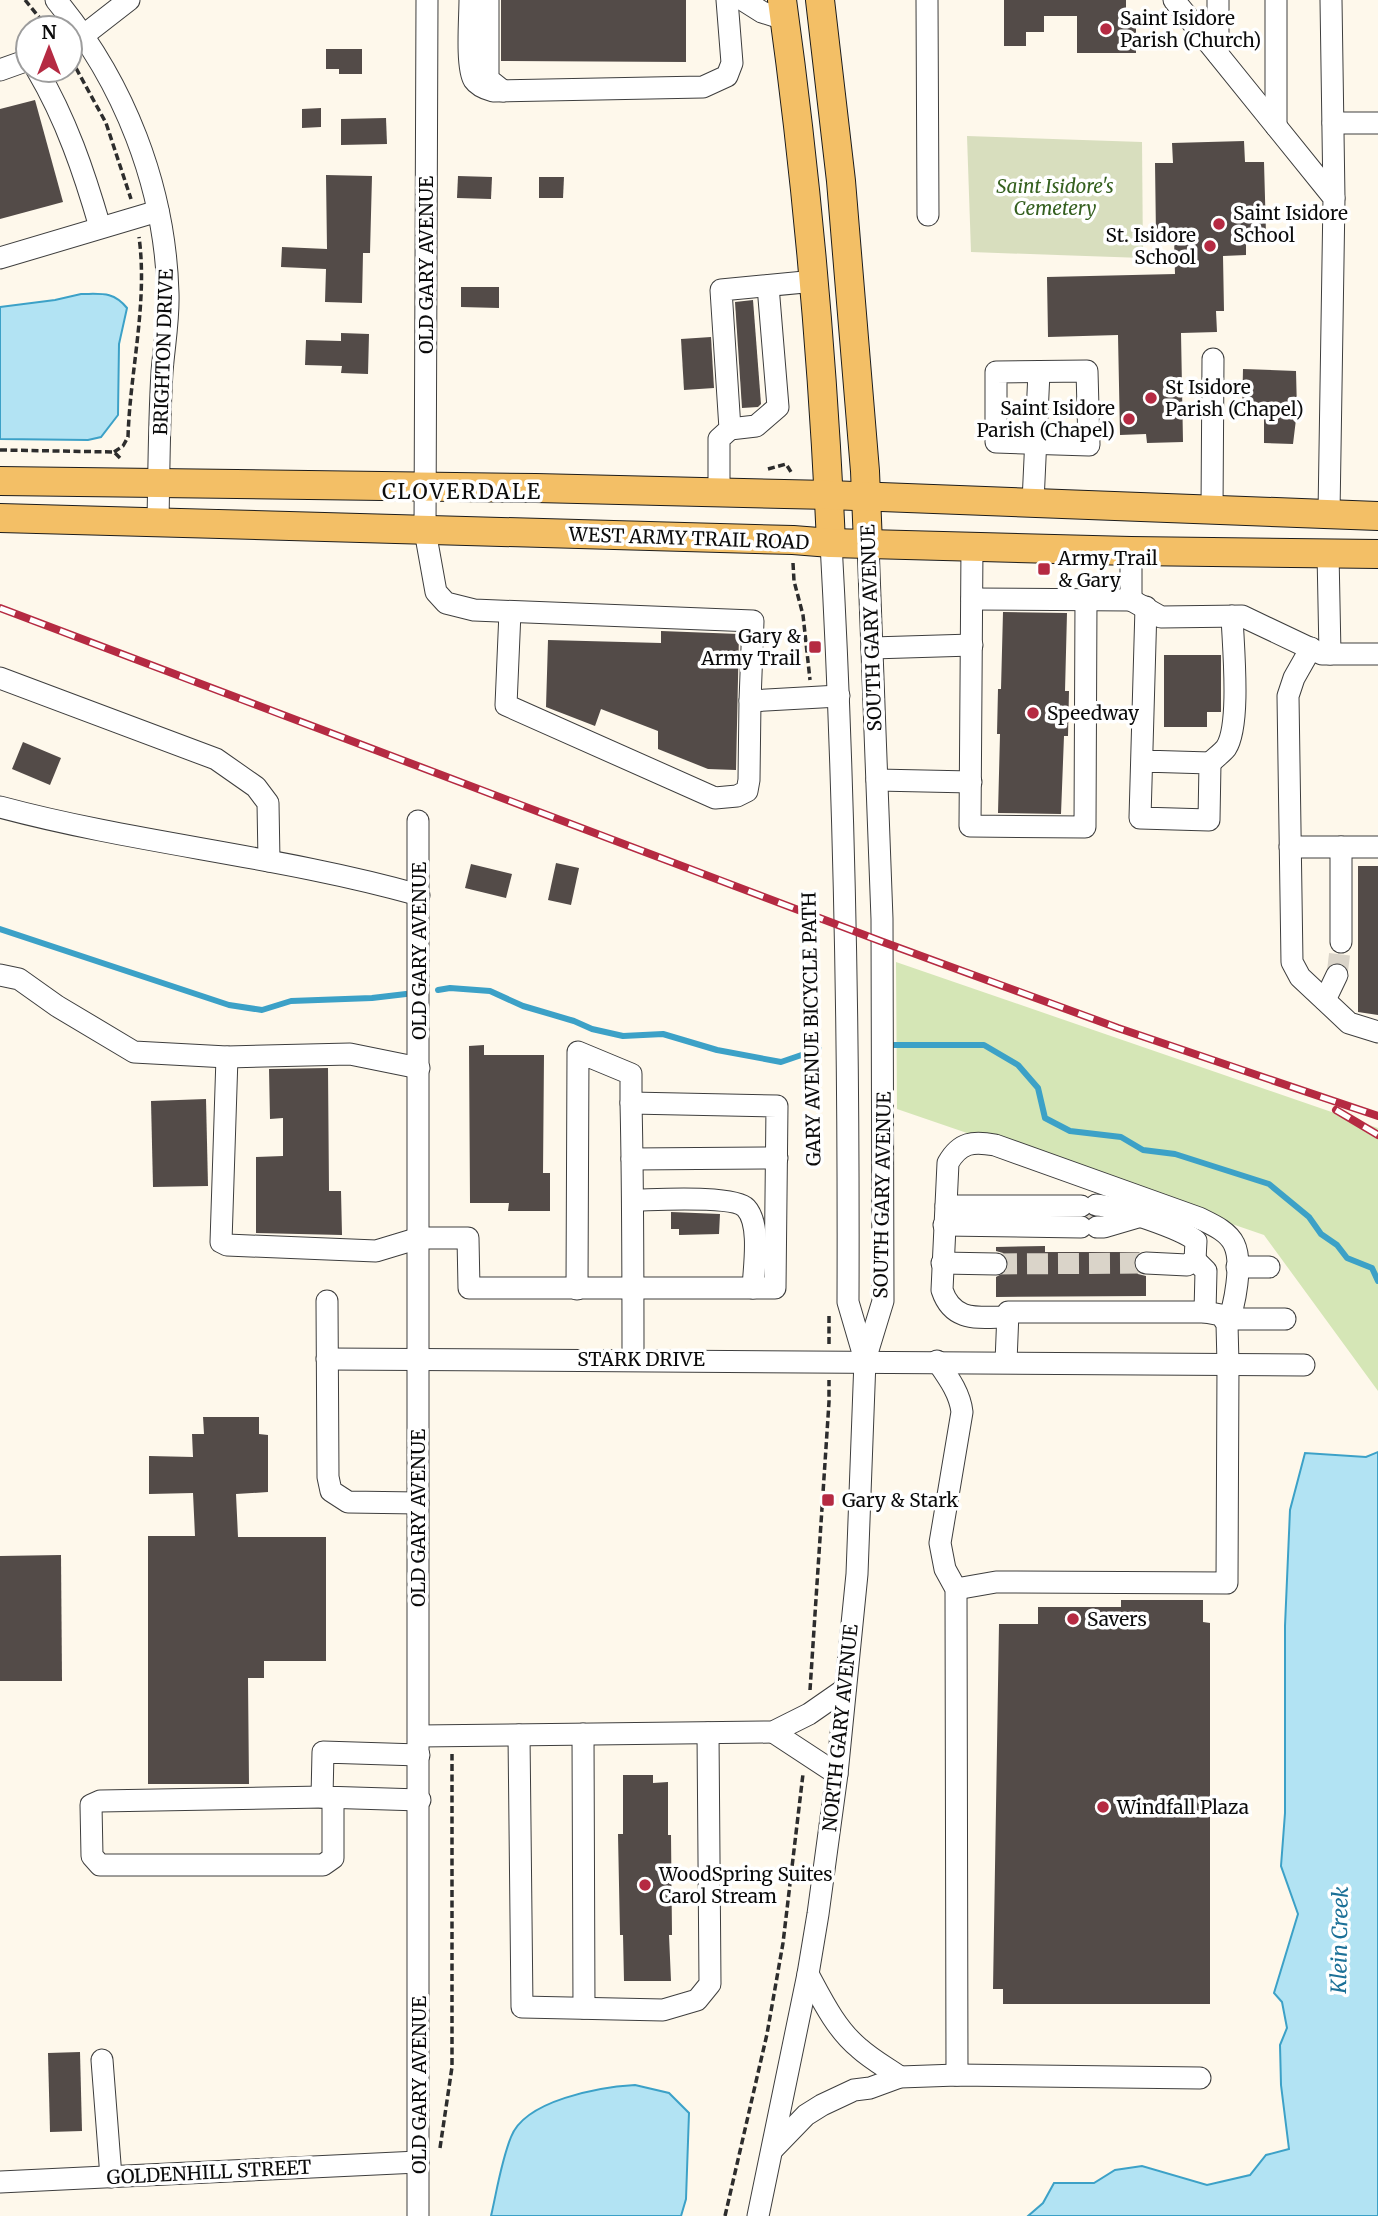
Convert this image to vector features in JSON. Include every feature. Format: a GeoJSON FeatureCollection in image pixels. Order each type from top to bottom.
{"type":"FeatureCollection","features":[{"type":"Feature","properties":{"kind":"main road","name":"SOUTH GARY AVENUE"},"geometry":{"type":"LineString","coordinates":[[820,0],[841,181],[867,497],[868,544]]}},
{"type":"Feature","properties":{"kind":"main road","name":"SOUTH GARY AVENUE"},"geometry":{"type":"LineString","coordinates":[[783,10],[815,281],[831,544]]}},
{"type":"Feature","properties":{"kind":"main road"},"geometry":{"type":"LineString","coordinates":[[0,481],[829,495],[1378,516]]}},
{"type":"Feature","properties":{"kind":"main road","name":"WEST ARMY TRAIL ROAD"},"geometry":{"type":"LineString","coordinates":[[0,517],[793,540],[831,544],[1378,554]]}},
{"type":"Feature","properties":{"kind":"street"},"geometry":{"type":"LineString","coordinates":[[84,33],[129,0]]}},
{"type":"Feature","properties":{"kind":"street","name":"OLD GARY AVENUE"},"geometry":{"type":"LineString","coordinates":[[427,0],[425,531],[436,592],[446,603],[474,610],[753,621],[750,701]]}},
{"type":"Feature","properties":{"kind":"street"},"geometry":{"type":"LineString","coordinates":[[470,0],[470,69],[474,81],[485,89],[503,91],[702,86],[727,76],[732,63],[727,0]]}},
{"type":"Feature","properties":{"kind":"street"},"geometry":{"type":"LineString","coordinates":[[488,0],[488,79],[503,91]]}},
{"type":"Feature","properties":{"kind":"street"},"geometry":{"type":"LineString","coordinates":[[743,0],[762,12],[783,10]]}},
{"type":"Feature","properties":{"kind":"street"},"geometry":{"type":"LineString","coordinates":[[927,0],[928,215]]}},
{"type":"Feature","properties":{"kind":"street"},"geometry":{"type":"LineString","coordinates":[[1174,0],[1334,198]]}},
{"type":"Feature","properties":{"kind":"street"},"geometry":{"type":"LineString","coordinates":[[1218,0],[1218,54]]}},
{"type":"Feature","properties":{"kind":"street"},"geometry":{"type":"LineString","coordinates":[[1276,0],[1276,126]]}},
{"type":"Feature","properties":{"kind":"street"},"geometry":{"type":"LineString","coordinates":[[1329,514],[1334,198],[1331,0]]}},
{"type":"Feature","properties":{"kind":"street","name":"BRIGHTON DRIVE"},"geometry":{"type":"LineString","coordinates":[[84,49],[127,114],[151,178],[166,257],[169,295],[162,374],[158,521]]}},
{"type":"Feature","properties":{"kind":"street"},"geometry":{"type":"LineString","coordinates":[[45,84],[80,162],[100,227]]}},
{"type":"Feature","properties":{"kind":"street"},"geometry":{"type":"LineString","coordinates":[[1333,123],[1378,123]]}},
{"type":"Feature","properties":{"kind":"street"},"geometry":{"type":"LineString","coordinates":[[0,258],[158,211]]}},
{"type":"Feature","properties":{"kind":"street"},"geometry":{"type":"LineString","coordinates":[[730,429],[721,290],[815,281]]}},
{"type":"Feature","properties":{"kind":"street"},"geometry":{"type":"LineString","coordinates":[[719,493],[719,439],[730,429],[756,426],[778,407],[768,286]]}},
{"type":"Feature","properties":{"kind":"street"},"geometry":{"type":"LineString","coordinates":[[1212,509],[1213,359]]}},
{"type":"Feature","properties":{"kind":"street"},"geometry":{"type":"LineString","coordinates":[[1087,371],[1089,445],[996,442],[996,372],[1039,372],[1087,371]]}},
{"type":"Feature","properties":{"kind":"street"},"geometry":{"type":"LineString","coordinates":[[1033,502],[1039,372]]}},
{"type":"Feature","properties":{"kind":"street","name":"SOUTH GARY AVENUE"},"geometry":{"type":"LineString","coordinates":[[831,544],[847,951],[848,1301],[865,1360]]}},
{"type":"Feature","properties":{"kind":"street","name":"SOUTH GARY AVENUE"},"geometry":{"type":"LineString","coordinates":[[865,1360],[883,1301],[883,919],[868,544]]}},
{"type":"Feature","properties":{"kind":"street"},"geometry":{"type":"LineString","coordinates":[[972,546],[970,826],[1084,827],[1086,600]]}},
{"type":"Feature","properties":{"kind":"street"},"geometry":{"type":"LineString","coordinates":[[1131,551],[1138,603],[1142,761],[1140,818],[1209,820],[1210,763]]}},
{"type":"Feature","properties":{"kind":"street"},"geometry":{"type":"LineString","coordinates":[[1328,553],[1320,651],[1294,678],[1288,696],[1292,962],[1300,977],[1349,1023],[1378,1032]]}},
{"type":"Feature","properties":{"kind":"street"},"geometry":{"type":"LineString","coordinates":[[972,599],[1138,603],[1161,617],[1242,616],[1320,651],[1378,654]]}},
{"type":"Feature","properties":{"kind":"street"},"geometry":{"type":"LineString","coordinates":[[510,612],[506,705],[715,797],[737,796],[747,791],[750,701],[839,696]]}},
{"type":"Feature","properties":{"kind":"street"},"geometry":{"type":"LineString","coordinates":[[1142,761],[1210,763],[1226,749],[1234,712],[1233,616]]}},
{"type":"Feature","properties":{"kind":"street"},"geometry":{"type":"LineString","coordinates":[[872,648],[972,645]]}},
{"type":"Feature","properties":{"kind":"street"},"geometry":{"type":"LineString","coordinates":[[0,678],[216,759],[257,787],[268,803],[269,861]]}},
{"type":"Feature","properties":{"kind":"street"},"geometry":{"type":"LineString","coordinates":[[877,780],[971,782]]}},
{"type":"Feature","properties":{"kind":"street"},"geometry":{"type":"LineString","coordinates":[[0,807],[54,821],[356,877],[419,895]]}},
{"type":"Feature","properties":{"kind":"street","name":"OLD GARY AVENUE"},"geometry":{"type":"LineString","coordinates":[[418,821],[418,2216]]}},
{"type":"Feature","properties":{"kind":"street"},"geometry":{"type":"LineString","coordinates":[[1290,847],[1378,847]]}},
{"type":"Feature","properties":{"kind":"street"},"geometry":{"type":"LineString","coordinates":[[1341,847],[1341,942]]}},
{"type":"Feature","properties":{"kind":"street"},"geometry":{"type":"LineString","coordinates":[[0,975],[19,979],[57,1006],[134,1052],[227,1057],[350,1054],[419,1068]]}},
{"type":"Feature","properties":{"kind":"street"},"geometry":{"type":"LineString","coordinates":[[1325,1000],[1337,975]]}},
{"type":"Feature","properties":{"kind":"street"},"geometry":{"type":"LineString","coordinates":[[577,1289],[578,1052],[631,1074],[633,1359]]}},
{"type":"Feature","properties":{"kind":"street"},"geometry":{"type":"LineString","coordinates":[[227,1057],[221,1242],[227,1245],[376,1251],[419,1238],[468,1238],[469,1288],[775,1288],[777,1106],[631,1103]]}},
{"type":"Feature","properties":{"kind":"street"},"geometry":{"type":"LineString","coordinates":[[956,1589],[996,1582],[1227,1583],[1228,1322],[1236,1294],[1237,1267],[1235,1245],[1227,1235],[1199,1218],[995,1145],[972,1143],[955,1151],[948,1163],[942,1268],[944,1296],[947,1305],[955,1311],[976,1317],[1008,1314],[1205,1312],[1222,1315],[1228,1322]]}},
{"type":"Feature","properties":{"kind":"street"},"geometry":{"type":"LineString","coordinates":[[632,1159],[777,1158]]}},
{"type":"Feature","properties":{"kind":"street"},"geometry":{"type":"LineString","coordinates":[[632,1200],[716,1200],[736,1202],[745,1207],[752,1219],[755,1234],[753,1288]]}},
{"type":"Feature","properties":{"kind":"street"},"geometry":{"type":"LineString","coordinates":[[945,1215],[1138,1217],[1163,1224],[1189,1234],[1196,1241],[1195,1260],[1206,1271],[1205,1312]]}},
{"type":"Feature","properties":{"kind":"street"},"geometry":{"type":"LineString","coordinates":[[1146,1264],[1187,1265],[1195,1260]]}},
{"type":"Feature","properties":{"kind":"street"},"geometry":{"type":"LineString","coordinates":[[942,1268],[996,1264]]}},
{"type":"Feature","properties":{"kind":"street"},"geometry":{"type":"LineString","coordinates":[[1237,1267],[1269,1267]]}},
{"type":"Feature","properties":{"kind":"street"},"geometry":{"type":"LineString","coordinates":[[327,1301],[328,1477],[331,1491],[348,1503],[418,1503]]}},
{"type":"Feature","properties":{"kind":"street"},"geometry":{"type":"LineString","coordinates":[[1006,1362],[1008,1314]]}},
{"type":"Feature","properties":{"kind":"street"},"geometry":{"type":"LineString","coordinates":[[1228,1322],[1285,1320]]}},
{"type":"Feature","properties":{"kind":"street","name":"STARK DRIVE"},"geometry":{"type":"LineString","coordinates":[[327,1359],[1304,1364]]}},
{"type":"Feature","properties":{"kind":"street","name":"NORTH GARY AVENUE"},"geometry":{"type":"LineString","coordinates":[[758,2216],[808,1974],[837,1774],[857,1574],[865,1360]]}},
{"type":"Feature","properties":{"kind":"street"},"geometry":{"type":"LineString","coordinates":[[937,1361],[952,1382],[962,1412],[940,1544],[941,1558],[956,1589],[957,2075]]}},
{"type":"Feature","properties":{"kind":"street"},"geometry":{"type":"LineString","coordinates":[[420,1800],[328,1798],[100,1801],[91,1805],[92,1856],[100,1865],[323,1865],[333,1858],[328,1798],[323,1752],[419,1746],[519,1735],[773,1732],[809,1714],[845,1689]]}},
{"type":"Feature","properties":{"kind":"street"},"geometry":{"type":"LineString","coordinates":[[773,1732],[837,1774]]}},
{"type":"Feature","properties":{"kind":"street"},"geometry":{"type":"LineString","coordinates":[[583,1734],[584,2008]]}},
{"type":"Feature","properties":{"kind":"street"},"geometry":{"type":"LineString","coordinates":[[519,1735],[522,2007],[663,2010],[696,2000],[710,1984],[708,1734]]}},
{"type":"Feature","properties":{"kind":"street"},"geometry":{"type":"LineString","coordinates":[[808,1974],[826,2007],[848,2038],[900,2077]]}},
{"type":"Feature","properties":{"kind":"street"},"geometry":{"type":"LineString","coordinates":[[102,2060],[111,2177]]}},
{"type":"Feature","properties":{"kind":"street"},"geometry":{"type":"LineString","coordinates":[[773,2150],[806,2115],[831,2100],[854,2090],[870,2088],[900,2077],[957,2075],[1200,2078]]}},
{"type":"Feature","properties":{"kind":"street","name":"GOLDENHILL STREET"},"geometry":{"type":"LineString","coordinates":[[0,2182],[418,2162]]}},
{"type":"Feature","properties":{"kind":"path"},"geometry":{"type":"LineString","coordinates":[[25,0],[36,14]]}},
{"type":"Feature","properties":{"kind":"path"},"geometry":{"type":"LineString","coordinates":[[84,84],[109,132],[128,184],[142,260],[128,437],[123,446],[114,452]]}},
{"type":"Feature","properties":{"kind":"path"},"geometry":{"type":"LineString","coordinates":[[794,571],[803,614],[811,682]]}},
{"type":"Feature","properties":{"kind":"path"},"geometry":{"type":"LineString","coordinates":[[828,1308],[828,1331]]}},
{"type":"Feature","properties":{"kind":"path"},"geometry":{"type":"LineString","coordinates":[[810,1691],[829,1391]]}},
{"type":"Feature","properties":{"kind":"path"},"geometry":{"type":"LineString","coordinates":[[439,2154],[452,2067],[452,1752]]}},
{"type":"Feature","properties":{"kind":"path"},"geometry":{"type":"LineString","coordinates":[[725,2216],[767,2034],[783,1943],[804,1766]]}},
{"type":"Feature","properties":{"kind":"green space","name":"Saint Isidore's Cemetery"},"geometry":{"type":"Polygon","coordinates":[[[967,136],[1142,142],[1143,258],[971,252],[967,136]]]}},
{"type":"Feature","properties":{"kind":"green space"},"geometry":{"type":"Polygon","coordinates":[[[896,962],[1378,1128],[1378,1391],[1264,1235],[897,1109],[896,962]]]}},
{"type":"Feature","properties":{"kind":"water"},"geometry":{"type":"Polygon","coordinates":[[[81,294],[112,296],[127,308],[119,344],[118,415],[101,437],[88,440],[0,439],[0,307],[81,294]]]}},
{"type":"Feature","properties":{"kind":"water","name":"Klein Creek"},"geometry":{"type":"Polygon","coordinates":[[[1378,1452],[1378,2216],[1028,2216],[1043,2203],[1054,2183],[1094,2183],[1115,2170],[1142,2166],[1207,2185],[1250,2175],[1266,2155],[1289,2149],[1281,2085],[1280,2045],[1287,2028],[1282,2002],[1274,1993],[1298,1914],[1281,1866],[1285,1813],[1285,1626],[1290,1510],[1305,1453],[1366,1457],[1378,1452]]]}},
{"type":"Feature","properties":{"kind":"water"},"geometry":{"type":"Polygon","coordinates":[[[635,2085],[669,2093],[689,2113],[686,2199],[681,2216],[491,2216],[504,2156],[519,2124],[531,2114],[565,2098],[635,2085]]]}},
{"type":"Feature","properties":{"kind":"building"},"geometry":{"type":"Polygon","coordinates":[[[501,0],[686,0],[686,62],[501,61],[501,0]]]}},
{"type":"Feature","properties":{"kind":"building","name":"Saint Isidore Parish (Church)"},"geometry":{"type":"Polygon","coordinates":[[[1004,0],[1126,0],[1126,26],[1136,25],[1136,53],[1077,53],[1077,16],[1044,16],[1044,32],[1026,32],[1026,46],[1004,46],[1004,0]]]}},
{"type":"Feature","properties":{"kind":"building"},"geometry":{"type":"Polygon","coordinates":[[[326,49],[362,49],[362,74],[339,74],[339,69],[326,69],[326,49]]]}},
{"type":"Feature","properties":{"kind":"building"},"geometry":{"type":"Polygon","coordinates":[[[35,100],[63,202],[0,219],[0,109],[35,100]]]}},
{"type":"Feature","properties":{"kind":"building"},"geometry":{"type":"Polygon","coordinates":[[[321,108],[321,127],[302,128],[302,109],[321,108]]]}},
{"type":"Feature","properties":{"kind":"building"},"geometry":{"type":"Polygon","coordinates":[[[386,118],[387,144],[341,145],[341,119],[386,118]]]}},
{"type":"Feature","properties":{"kind":"building","name":"St. Isidore School"},"geometry":{"type":"Polygon","coordinates":[[[1244,141],[1245,162],[1264,162],[1266,234],[1246,235],[1246,255],[1223,256],[1224,311],[1216,311],[1217,332],[1181,333],[1183,442],[1147,443],[1146,434],[1120,435],[1118,335],[1048,337],[1047,277],[1175,274],[1174,236],[1156,236],[1155,163],[1173,163],[1172,143],[1244,141]]]}},
{"type":"Feature","properties":{"kind":"building"},"geometry":{"type":"Polygon","coordinates":[[[326,175],[372,176],[370,253],[363,253],[362,303],[325,302],[326,269],[281,267],[282,247],[327,249],[326,175]]]}},
{"type":"Feature","properties":{"kind":"building"},"geometry":{"type":"Polygon","coordinates":[[[458,176],[492,177],[491,199],[457,198],[458,176]]]}},
{"type":"Feature","properties":{"kind":"building"},"geometry":{"type":"Polygon","coordinates":[[[539,177],[564,177],[563,198],[539,198],[539,177]]]}},
{"type":"Feature","properties":{"kind":"building"},"geometry":{"type":"Polygon","coordinates":[[[461,287],[499,287],[499,308],[461,307],[461,287]]]}},
{"type":"Feature","properties":{"kind":"building"},"geometry":{"type":"Polygon","coordinates":[[[753,300],[761,404],[758,407],[742,408],[735,302],[753,300]]]}},
{"type":"Feature","properties":{"kind":"building"},"geometry":{"type":"Polygon","coordinates":[[[341,333],[369,334],[368,374],[341,373],[342,366],[305,365],[306,340],[341,341],[341,333]]]}},
{"type":"Feature","properties":{"kind":"building"},"geometry":{"type":"Polygon","coordinates":[[[711,337],[714,388],[684,390],[681,339],[711,337]]]}},
{"type":"Feature","properties":{"kind":"building"},"geometry":{"type":"Polygon","coordinates":[[[1243,369],[1296,371],[1297,411],[1293,444],[1264,443],[1264,413],[1242,413],[1243,369]]]}},
{"type":"Feature","properties":{"kind":"building","name":"Speedway"},"geometry":{"type":"Polygon","coordinates":[[[1003,612],[1067,613],[1065,691],[1069,691],[1068,736],[1064,736],[1061,814],[998,813],[998,689],[1001,689],[1003,612]]]}},
{"type":"Feature","properties":{"kind":"building"},"geometry":{"type":"Polygon","coordinates":[[[661,631],[739,634],[736,770],[708,769],[658,749],[658,731],[601,709],[595,726],[546,707],[548,640],[661,643],[661,631]]]}},
{"type":"Feature","properties":{"kind":"building"},"geometry":{"type":"Polygon","coordinates":[[[1164,655],[1221,655],[1221,712],[1207,712],[1207,727],[1164,727],[1164,655]]]}},
{"type":"Feature","properties":{"kind":"building"},"geometry":{"type":"Polygon","coordinates":[[[23,742],[61,758],[50,785],[12,769],[23,742]]]}},
{"type":"Feature","properties":{"kind":"building"},"geometry":{"type":"Polygon","coordinates":[[[556,863],[579,868],[571,905],[548,900],[556,863]]]}},
{"type":"Feature","properties":{"kind":"building"},"geometry":{"type":"Polygon","coordinates":[[[471,864],[512,874],[506,898],[465,888],[471,864]]]}},
{"type":"Feature","properties":{"kind":"building"},"geometry":{"type":"Polygon","coordinates":[[[1358,866],[1378,866],[1378,1015],[1358,1012],[1358,866]]]}},
{"type":"Feature","properties":{"kind":"building"},"geometry":{"type":"Polygon","coordinates":[[[484,1045],[484,1055],[544,1055],[543,1173],[550,1173],[550,1211],[508,1211],[509,1203],[470,1203],[469,1046],[484,1045]]]}},
{"type":"Feature","properties":{"kind":"building"},"geometry":{"type":"Polygon","coordinates":[[[328,1068],[329,1191],[341,1191],[342,1235],[256,1233],[256,1157],[283,1156],[283,1118],[270,1119],[269,1069],[328,1068]]]}},
{"type":"Feature","properties":{"kind":"building"},"geometry":{"type":"Polygon","coordinates":[[[206,1099],[208,1186],[153,1187],[151,1101],[206,1099]]]}},
{"type":"Feature","properties":{"kind":"building"},"geometry":{"type":"Polygon","coordinates":[[[671,1212],[720,1214],[719,1234],[679,1235],[679,1229],[671,1229],[671,1212]]]}},
{"type":"Feature","properties":{"kind":"building"},"geometry":{"type":"Polygon","coordinates":[[[1045,1246],[1045,1252],[1140,1252],[1133,1263],[1138,1274],[1146,1276],[1146,1296],[996,1297],[996,1277],[1007,1271],[1009,1264],[1003,1253],[996,1251],[996,1247],[1045,1246]]]}},
{"type":"Feature","properties":{"kind":"building"},"geometry":{"type":"Polygon","coordinates":[[[203,1417],[259,1417],[259,1434],[268,1435],[268,1492],[236,1494],[238,1537],[326,1537],[326,1661],[264,1661],[264,1678],[248,1678],[249,1784],[148,1784],[148,1536],[195,1536],[193,1493],[149,1494],[149,1456],[193,1457],[192,1434],[204,1434],[203,1417]]]}},
{"type":"Feature","properties":{"kind":"building"},"geometry":{"type":"Polygon","coordinates":[[[61,1555],[62,1681],[0,1681],[0,1556],[61,1555]]]}},
{"type":"Feature","properties":{"kind":"building","name":"Windfall Plaza"},"geometry":{"type":"Polygon","coordinates":[[[1121,1600],[1203,1600],[1203,1622],[1210,1623],[1210,2004],[1003,2004],[1003,1989],[993,1989],[999,1624],[1038,1624],[1038,1607],[1121,1607],[1121,1600]]]}},
{"type":"Feature","properties":{"kind":"building","name":"WoodSpring Suites Carol Stream"},"geometry":{"type":"Polygon","coordinates":[[[623,1775],[653,1775],[653,1783],[668,1782],[668,1835],[671,1835],[671,1981],[624,1981],[623,1935],[620,1935],[618,1834],[623,1834],[623,1775]]]}},
{"type":"Feature","properties":{"kind":"building"},"geometry":{"type":"Polygon","coordinates":[[[80,2052],[82,2131],[50,2132],[48,2053],[80,2052]]]}},
{"type":"Feature","properties":{"kind":"waterway"},"geometry":{"type":"LineString","coordinates":[[0,929],[229,1005],[262,1010],[291,1001],[406,994]]}},
{"type":"Feature","properties":{"kind":"waterway"},"geometry":{"type":"LineString","coordinates":[[438,990],[450,988],[490,991],[523,1006],[592,1029],[623,1036],[663,1034],[717,1050],[781,1062],[819,1049]]}},
{"type":"Feature","properties":{"kind":"waterway"},"geometry":{"type":"LineString","coordinates":[[891,1045],[984,1045],[1018,1065],[1038,1088],[1045,1118],[1070,1131],[1121,1137],[1143,1150],[1175,1154],[1269,1184],[1309,1217],[1321,1234],[1337,1245],[1347,1258],[1372,1268],[1378,1281]]}},
{"type":"Feature","properties":{"kind":"tunnel"},"geometry":{"type":"LineString","coordinates":[[1337,975],[1341,942]]}},
{"type":"Feature","properties":{"kind":"tunnel"},"geometry":{"type":"LineString","coordinates":[[1081,1217],[1096,1217]]}},
{"type":"Feature","properties":{"kind":"tunnel"},"geometry":{"type":"LineString","coordinates":[[996,1264],[1146,1263]]}},
{"type":"Feature","properties":{"kind":"railway"},"geometry":{"type":"LineString","coordinates":[[0,608],[883,942],[1118,1028],[1378,1116]]}},
{"type":"Feature","properties":{"kind":"railway"},"geometry":{"type":"LineString","coordinates":[[1336,1110],[1378,1135]]}},
{"type":"Feature","properties":{"kind":"place","name":"Saint Isidore Parish (Church)"},"geometry":{"type":"Point","coordinates":[1106,29]}},
{"type":"Feature","properties":{"kind":"place","name":"Saint Isidore School"},"geometry":{"type":"Point","coordinates":[1219,224]}},
{"type":"Feature","properties":{"kind":"place","name":"St. Isidore School"},"geometry":{"type":"Point","coordinates":[1210,246]}},
{"type":"Feature","properties":{"kind":"place","name":"St Isidore Parish (Chapel)"},"geometry":{"type":"Point","coordinates":[1151,398]}},
{"type":"Feature","properties":{"kind":"place","name":"Saint Isidore Parish (Chapel)"},"geometry":{"type":"Point","coordinates":[1129,419]}},
{"type":"Feature","properties":{"kind":"place","name":"Army Trail & Gary"},"geometry":{"type":"Point","coordinates":[1044,569]}},
{"type":"Feature","properties":{"kind":"place","name":"Gary & Army Trail"},"geometry":{"type":"Point","coordinates":[815,647]}},
{"type":"Feature","properties":{"kind":"place","name":"Speedway"},"geometry":{"type":"Point","coordinates":[1033,713]}},
{"type":"Feature","properties":{"kind":"place","name":"Gary & Stark"},"geometry":{"type":"Point","coordinates":[828,1500]}},
{"type":"Feature","properties":{"kind":"place","name":"Savers"},"geometry":{"type":"Point","coordinates":[1073,1619]}},
{"type":"Feature","properties":{"kind":"place","name":"Windfall Plaza"},"geometry":{"type":"Point","coordinates":[1103,1807]}},
{"type":"Feature","properties":{"kind":"place","name":"WoodSpring Suites Carol Stream"},"geometry":{"type":"Point","coordinates":[645,1885]}},
{"type":"Feature","properties":{"kind":"district","name":"CLOVERDALE"},"geometry":{"type":"Point","coordinates":[462,492]}}]}
